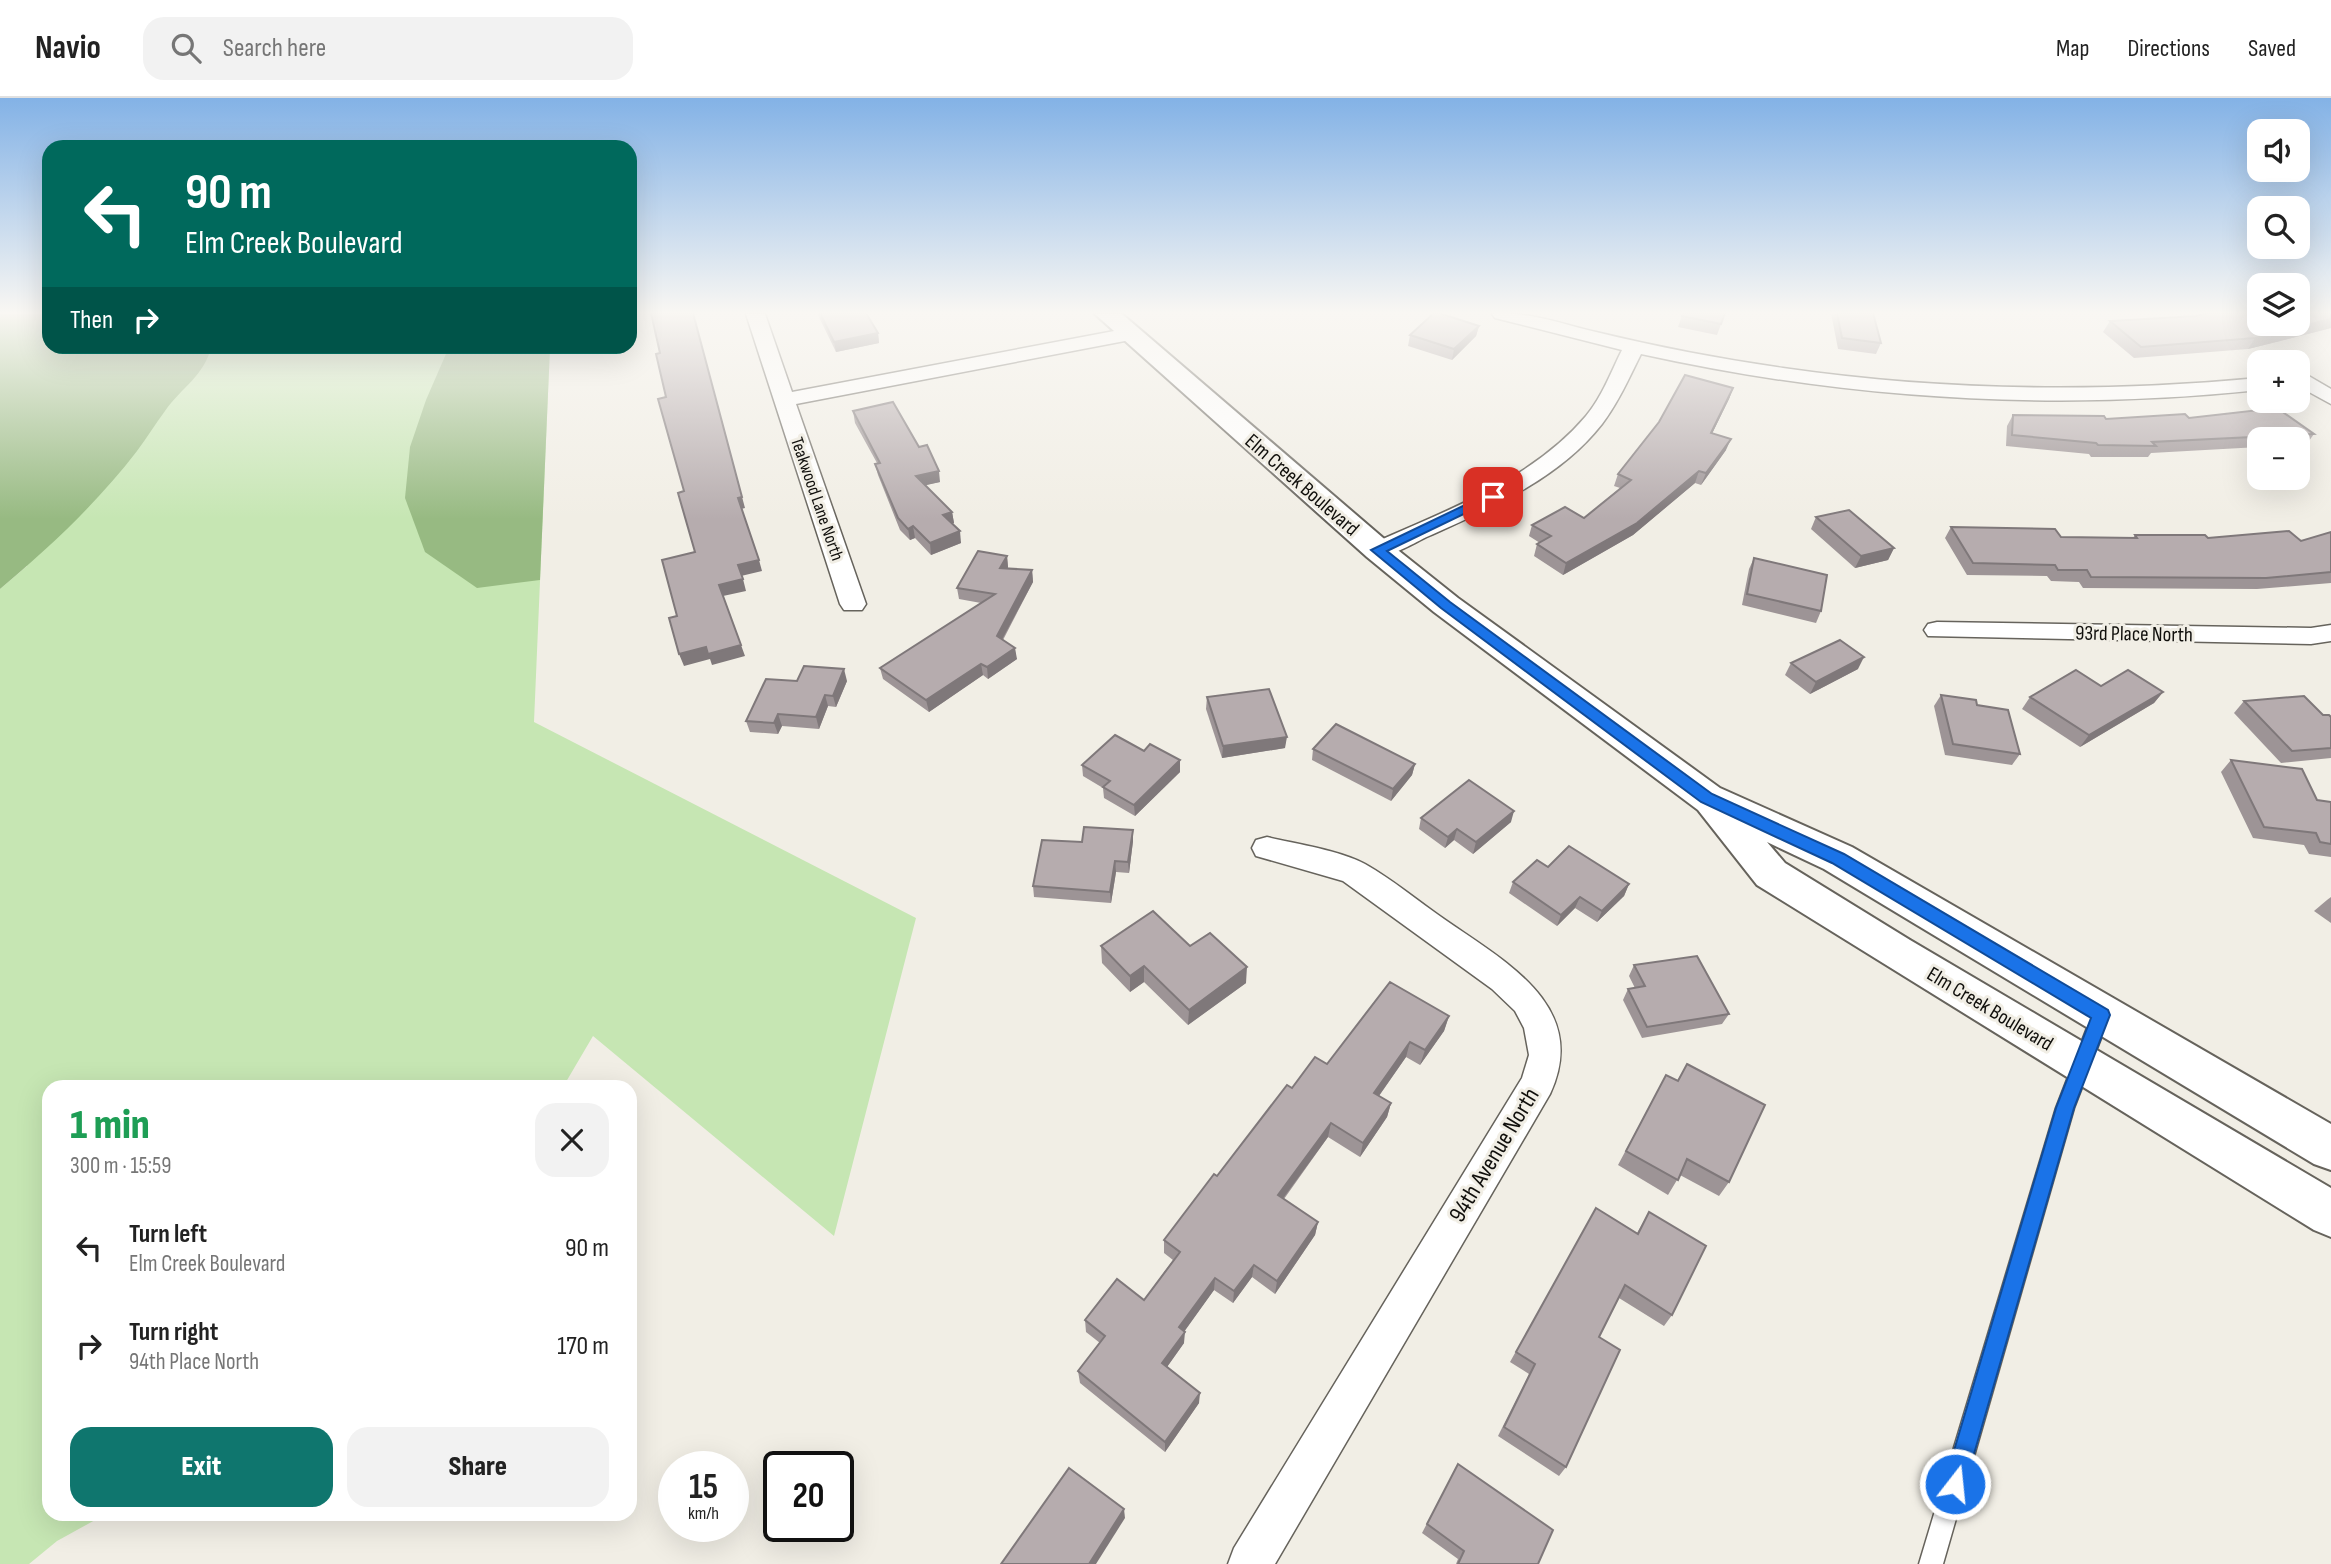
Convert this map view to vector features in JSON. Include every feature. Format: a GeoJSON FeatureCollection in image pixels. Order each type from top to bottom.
{"type":"FeatureCollection","features":[{"type":"Feature","properties":{"kind":"main road","name":"Elm Creek Boulevard"},"geometry":{"type":"LineString","coordinates":[[1186,382],[1378,550],[1446,605],[1707,798],[1838,858],[2331,1149]]}},
{"type":"Feature","properties":{"kind":"main road","name":"Elm Creek Boulevard"},"geometry":{"type":"LineString","coordinates":[[1707,798],[1771,874],[2331,1214]]}},
{"type":"Feature","properties":{"kind":"street","name":"Teakwood Lane North"},"geometry":{"type":"LineString","coordinates":[[778,382],[853,604]]}},
{"type":"Feature","properties":{"kind":"street"},"geometry":{"type":"LineString","coordinates":[[784,400],[862,382]]}},
{"type":"Feature","properties":{"kind":"street"},"geometry":{"type":"LineString","coordinates":[[1378,550],[1476,506],[1527,479],[1565,450],[1593,420],[1614,382]]}},
{"type":"Feature","properties":{"kind":"street"},"geometry":{"type":"LineString","coordinates":[[1854,382],[2046,395],[2146,394],[2247,385]]}},
{"type":"Feature","properties":{"kind":"street"},"geometry":{"type":"LineString","coordinates":[[2310,386],[2331,398]]}},
{"type":"Feature","properties":{"kind":"street","name":"93rd Place North"},"geometry":{"type":"LineString","coordinates":[[1937,630],[2321,635]]}},
{"type":"Feature","properties":{"kind":"street"},"geometry":{"type":"LineString","coordinates":[[2321,635],[2331,656]]}},
{"type":"Feature","properties":{"kind":"street","name":"94th Avenue North"},"geometry":{"type":"LineString","coordinates":[[1250,1564],[1538,1083],[1546,1055],[1541,1027],[1527,1001],[1504,979],[1353,872],[1267,848]]}},
{"type":"Feature","properties":{"kind":"lane"},"geometry":{"type":"LineString","coordinates":[[1931,1564],[2065,1108],[2101,1015]]}},
{"type":"Feature","properties":{"kind":"green space"},"geometry":{"type":"Polygon","coordinates":[[[0,382],[190,382],[106,489],[55,541],[0,589],[0,382]]]}},
{"type":"Feature","properties":{"kind":"green space"},"geometry":{"type":"Polygon","coordinates":[[[7,382],[548,382],[534,722],[916,918],[834,1236],[593,1036],[567,1080],[42,1080],[42,1521],[93,1521],[57,1541],[29,1564],[0,1564],[0,589],[27,566],[7,382]]]}},
{"type":"Feature","properties":{"kind":"green space"},"geometry":{"type":"Polygon","coordinates":[[[434,382],[548,382],[540,580],[477,588],[425,552],[405,498],[410,447],[434,382]]]}},
{"type":"Feature","properties":{"kind":"building"},"geometry":{"type":"Polygon","coordinates":[[[663,382],[711,382],[742,497],[738,498],[759,560],[738,565],[743,579],[719,585],[741,645],[708,654],[706,647],[679,654],[669,618],[677,616],[662,560],[695,552],[678,493],[684,491],[658,399],[666,397],[663,382]]]}},
{"type":"Feature","properties":{"kind":"building"},"geometry":{"type":"Polygon","coordinates":[[[1681,382],[1712,382],[1733,388],[1711,433],[1731,439],[1706,473],[1699,471],[1637,523],[1566,563],[1537,544],[1551,536],[1532,525],[1565,507],[1584,518],[1631,480],[1618,474],[1659,422],[1681,382]]]}},
{"type":"Feature","properties":{"kind":"building"},"geometry":{"type":"Polygon","coordinates":[[[893,402],[919,447],[927,445],[939,471],[916,476],[952,512],[943,515],[960,531],[930,543],[913,526],[908,529],[898,518],[875,464],[880,463],[853,411],[893,402]]]}},
{"type":"Feature","properties":{"kind":"building"},"geometry":{"type":"Polygon","coordinates":[[[2247,411],[2284,413],[2304,427],[2247,427],[2247,437],[2152,442],[2156,446],[2098,445],[2012,435],[2013,415],[2104,416],[2106,419],[2185,414],[2189,418],[2247,411]]]}},
{"type":"Feature","properties":{"kind":"building"},"geometry":{"type":"Polygon","coordinates":[[[1849,510],[1894,548],[1861,556],[1816,517],[1849,510]]]}},
{"type":"Feature","properties":{"kind":"building"},"geometry":{"type":"Polygon","coordinates":[[[1951,527],[2055,529],[2061,537],[2137,538],[2135,535],[2205,535],[2208,538],[2289,531],[2301,541],[2331,532],[2331,572],[2266,578],[2091,577],[2087,570],[2058,570],[2055,565],[1973,563],[1951,527]]]}},
{"type":"Feature","properties":{"kind":"building"},"geometry":{"type":"Polygon","coordinates":[[[978,551],[1007,556],[1000,568],[1032,570],[997,636],[1015,648],[987,667],[981,664],[926,700],[880,668],[995,594],[957,588],[978,551]]]}},
{"type":"Feature","properties":{"kind":"building"},"geometry":{"type":"Polygon","coordinates":[[[1754,558],[1827,575],[1821,611],[1747,594],[1754,558]]]}},
{"type":"Feature","properties":{"kind":"building"},"geometry":{"type":"Polygon","coordinates":[[[1840,640],[1864,657],[1816,682],[1791,663],[1840,640]]]}},
{"type":"Feature","properties":{"kind":"building"},"geometry":{"type":"Polygon","coordinates":[[[804,666],[844,669],[833,696],[825,695],[816,717],[778,714],[774,723],[746,721],[766,679],[797,681],[804,666]]]}},
{"type":"Feature","properties":{"kind":"building"},"geometry":{"type":"Polygon","coordinates":[[[2076,670],[2101,686],[2128,670],[2163,692],[2089,735],[2030,697],[2076,670]]]}},
{"type":"Feature","properties":{"kind":"building"},"geometry":{"type":"Polygon","coordinates":[[[1269,689],[1287,737],[1223,746],[1207,697],[1269,689]]]}},
{"type":"Feature","properties":{"kind":"building"},"geometry":{"type":"Polygon","coordinates":[[[1941,695],[1976,700],[1977,705],[2008,710],[2020,754],[1953,744],[1941,695]]]}},
{"type":"Feature","properties":{"kind":"building"},"geometry":{"type":"Polygon","coordinates":[[[2304,696],[2323,715],[2331,717],[2331,748],[2292,751],[2244,701],[2304,696]]]}},
{"type":"Feature","properties":{"kind":"building"},"geometry":{"type":"Polygon","coordinates":[[[1336,724],[1415,764],[1393,789],[1313,749],[1336,724]]]}},
{"type":"Feature","properties":{"kind":"building"},"geometry":{"type":"Polygon","coordinates":[[[1115,735],[1144,751],[1150,744],[1180,760],[1134,805],[1103,787],[1110,781],[1082,765],[1115,735]]]}},
{"type":"Feature","properties":{"kind":"building"},"geometry":{"type":"Polygon","coordinates":[[[2231,760],[2302,769],[2317,800],[2331,802],[2331,844],[2320,842],[2316,833],[2264,827],[2231,760]]]}},
{"type":"Feature","properties":{"kind":"building"},"geometry":{"type":"Polygon","coordinates":[[[1469,780],[1514,811],[1476,842],[1457,829],[1448,837],[1421,818],[1469,780]]]}},
{"type":"Feature","properties":{"kind":"building"},"geometry":{"type":"Polygon","coordinates":[[[1084,827],[1133,830],[1128,862],[1115,861],[1110,892],[1033,886],[1042,840],[1082,842],[1084,827]]]}},
{"type":"Feature","properties":{"kind":"building"},"geometry":{"type":"Polygon","coordinates":[[[1569,846],[1629,884],[1602,911],[1580,897],[1561,915],[1513,882],[1537,860],[1548,867],[1569,846]]]}},
{"type":"Feature","properties":{"kind":"building"},"geometry":{"type":"Polygon","coordinates":[[[1153,911],[1190,946],[1210,933],[1247,967],[1189,1010],[1144,966],[1130,976],[1101,946],[1153,911]]]}},
{"type":"Feature","properties":{"kind":"building"},"geometry":{"type":"Polygon","coordinates":[[[1697,956],[1729,1014],[1647,1027],[1628,989],[1645,986],[1634,965],[1697,956]]]}},
{"type":"Feature","properties":{"kind":"building"},"geometry":{"type":"Polygon","coordinates":[[[1390,982],[1449,1016],[1425,1050],[1410,1042],[1374,1093],[1391,1103],[1363,1143],[1331,1123],[1278,1195],[1318,1222],[1277,1281],[1254,1265],[1234,1291],[1215,1278],[1179,1327],[1185,1332],[1162,1363],[1200,1393],[1165,1442],[1078,1371],[1105,1336],[1085,1320],[1117,1279],[1144,1300],[1180,1252],[1164,1240],[1214,1174],[1217,1176],[1287,1085],[1292,1088],[1315,1057],[1327,1064],[1390,982]]]}},
{"type":"Feature","properties":{"kind":"building"},"geometry":{"type":"Polygon","coordinates":[[[1687,1064],[1765,1105],[1729,1182],[1687,1159],[1678,1180],[1626,1151],[1666,1075],[1678,1081],[1687,1064]]]}},
{"type":"Feature","properties":{"kind":"building"},"geometry":{"type":"Polygon","coordinates":[[[1596,1208],[1638,1234],[1649,1212],[1706,1246],[1672,1315],[1625,1285],[1599,1337],[1620,1350],[1566,1467],[1504,1427],[1535,1364],[1516,1352],[1596,1208]]]}},
{"type":"Feature","properties":{"kind":"building"},"geometry":{"type":"Polygon","coordinates":[[[1458,1464],[1553,1530],[1538,1564],[1458,1564],[1464,1551],[1427,1524],[1458,1464]]]}},
{"type":"Feature","properties":{"kind":"building"},"geometry":{"type":"Polygon","coordinates":[[[1069,1468],[1124,1509],[1089,1564],[1001,1564],[1069,1468]]]}},
{"type":"Feature","properties":{"kind":"route"},"geometry":{"type":"LineString","coordinates":[[1493,497],[1378,550],[1446,605],[1707,798],[1838,858],[2101,1015],[2065,1108],[1955,1484]]}}]}
